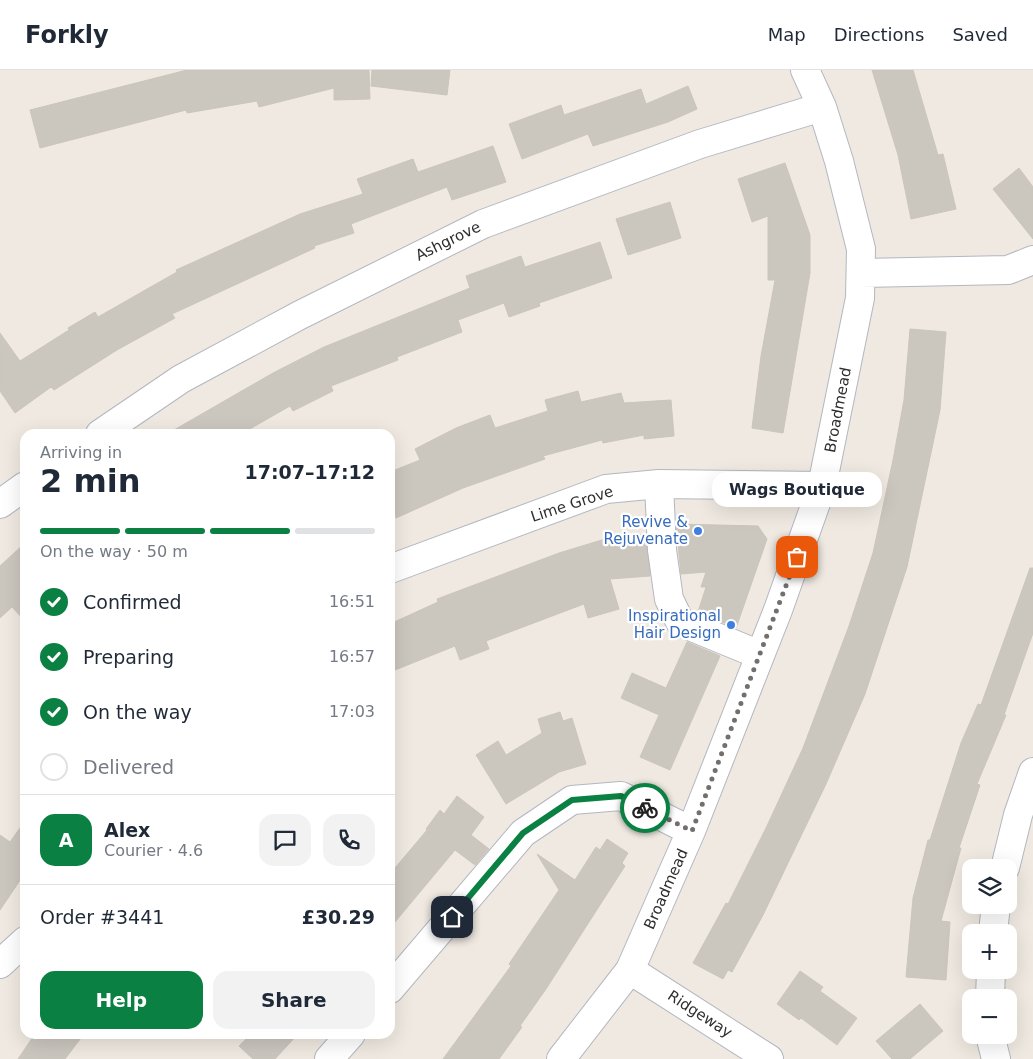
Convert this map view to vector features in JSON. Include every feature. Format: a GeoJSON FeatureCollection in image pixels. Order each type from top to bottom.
{"type":"FeatureCollection","features":[{"type":"Feature","properties":{"kind":"street","name":"Broadmead"},"geometry":{"type":"LineString","coordinates":[[561,1059],[630,970],[692,831],[760,655],[822,486],[858,308],[862,273],[861,249],[839,161],[822,107],[805,70]]}},
{"type":"Feature","properties":{"kind":"street","name":"Ashgrove"},"geometry":{"type":"LineString","coordinates":[[107,429],[182,379],[300,315],[483,224],[700,144],[822,107]]}},
{"type":"Feature","properties":{"kind":"street"},"geometry":{"type":"LineString","coordinates":[[862,273],[1008,270],[1033,260]]}},
{"type":"Feature","properties":{"kind":"street"},"geometry":{"type":"LineString","coordinates":[[659,484],[662,550],[669,599],[680,622],[760,655]]}},
{"type":"Feature","properties":{"kind":"street","name":"Lime Grove"},"geometry":{"type":"LineString","coordinates":[[395,567],[606,489],[659,484],[822,486]]}},
{"type":"Feature","properties":{"kind":"street"},"geometry":{"type":"LineString","coordinates":[[0,504],[20,490]]}},
{"type":"Feature","properties":{"kind":"street"},"geometry":{"type":"LineString","coordinates":[[1007,859],[1018,815],[1033,772]]}},
{"type":"Feature","properties":{"kind":"street"},"geometry":{"type":"LineString","coordinates":[[395,983],[523,833],[572,800],[621,796],[692,831]]}},
{"type":"Feature","properties":{"kind":"street"},"geometry":{"type":"LineString","coordinates":[[0,964],[20,945]]}},
{"type":"Feature","properties":{"kind":"street","name":"Ridgeway"},"geometry":{"type":"LineString","coordinates":[[630,970],[769,1059]]}},
{"type":"Feature","properties":{"kind":"street"},"geometry":{"type":"LineString","coordinates":[[329,1059],[347,1039]]}},
{"type":"Feature","properties":{"kind":"street"},"geometry":{"type":"LineString","coordinates":[[992,1044],[996,1059]]}},
{"type":"Feature","properties":{"kind":"building"},"geometry":{"type":"Polygon","coordinates":[[[187,70],[369,70],[370,99],[334,100],[334,88],[259,107],[257,101],[187,113],[186,110],[40,148],[30,110],[187,70]]]}},
{"type":"Feature","properties":{"kind":"building"},"geometry":{"type":"Polygon","coordinates":[[[372,70],[450,70],[447,95],[371,86],[372,70]]]}},
{"type":"Feature","properties":{"kind":"building"},"geometry":{"type":"Polygon","coordinates":[[[872,70],[913,70],[938,155],[943,154],[956,209],[911,219],[898,155],[872,70]]]}},
{"type":"Feature","properties":{"kind":"building"},"geometry":{"type":"Polygon","coordinates":[[[688,86],[697,109],[668,122],[593,146],[588,134],[522,159],[509,124],[561,105],[564,115],[641,89],[646,104],[688,86]]]}},
{"type":"Feature","properties":{"kind":"building"},"geometry":{"type":"Polygon","coordinates":[[[493,146],[506,182],[452,200],[447,187],[351,224],[354,233],[314,246],[315,248],[172,314],[175,318],[117,350],[54,390],[51,387],[15,413],[0,391],[0,333],[20,361],[95,312],[98,317],[177,272],[176,270],[300,214],[363,194],[357,179],[413,159],[418,172],[493,146]]]}},
{"type":"Feature","properties":{"kind":"building"},"geometry":{"type":"Polygon","coordinates":[[[785,163],[810,235],[810,273],[783,433],[752,428],[761,356],[775,280],[768,280],[768,216],[752,222],[738,179],[785,163]]]}},
{"type":"Feature","properties":{"kind":"building"},"geometry":{"type":"Polygon","coordinates":[[[1019,168],[1033,187],[1033,239],[993,189],[1019,168]]]}},
{"type":"Feature","properties":{"kind":"building"},"geometry":{"type":"Polygon","coordinates":[[[670,202],[681,238],[628,255],[616,219],[670,202]]]}},
{"type":"Feature","properties":{"kind":"building"},"geometry":{"type":"Polygon","coordinates":[[[600,242],[612,278],[539,303],[540,306],[509,317],[504,303],[458,320],[462,332],[397,357],[398,360],[331,386],[333,391],[293,411],[290,406],[250,429],[176,429],[273,373],[324,347],[470,288],[466,276],[521,256],[525,267],[600,242]]]}},
{"type":"Feature","properties":{"kind":"building"},"geometry":{"type":"Polygon","coordinates":[[[910,329],[946,332],[940,410],[907,567],[865,694],[826,784],[763,915],[732,972],[728,970],[723,979],[693,963],[726,903],[728,904],[766,828],[803,748],[849,626],[873,553],[893,460],[904,400],[910,329]]]}},
{"type":"Feature","properties":{"kind":"building"},"geometry":{"type":"Polygon","coordinates":[[[578,391],[581,402],[621,393],[624,403],[671,400],[674,436],[644,439],[644,435],[603,443],[602,440],[543,456],[545,459],[463,488],[396,518],[395,470],[420,460],[415,449],[456,428],[490,415],[495,428],[548,411],[545,400],[578,391]]]}},
{"type":"Feature","properties":{"kind":"building"},"geometry":{"type":"Polygon","coordinates":[[[676,524],[758,526],[767,539],[736,628],[698,612],[706,587],[701,587],[706,572],[681,574],[676,524]]]}},
{"type":"Feature","properties":{"kind":"building"},"geometry":{"type":"Polygon","coordinates":[[[646,534],[650,576],[610,579],[619,609],[588,618],[584,604],[486,641],[489,649],[460,660],[455,646],[395,670],[395,622],[438,602],[437,599],[559,553],[615,536],[646,534]]]}},
{"type":"Feature","properties":{"kind":"building"},"geometry":{"type":"Polygon","coordinates":[[[20,548],[20,616],[12,607],[0,618],[0,566],[20,548]]]}},
{"type":"Feature","properties":{"kind":"building"},"geometry":{"type":"Polygon","coordinates":[[[1030,568],[1033,568],[1033,633],[1004,715],[1006,715],[977,784],[980,785],[959,848],[961,848],[941,921],[950,922],[946,980],[906,977],[913,898],[928,840],[930,840],[961,743],[978,704],[981,705],[1030,568]]]}},
{"type":"Feature","properties":{"kind":"building"},"geometry":{"type":"Polygon","coordinates":[[[687,642],[720,656],[670,770],[640,757],[659,715],[621,698],[632,673],[666,688],[687,642]]]}},
{"type":"Feature","properties":{"kind":"building"},"geometry":{"type":"Polygon","coordinates":[[[560,712],[563,721],[572,718],[586,764],[559,772],[506,804],[476,755],[498,741],[506,755],[542,733],[538,719],[560,712]]]}},
{"type":"Feature","properties":{"kind":"building"},"geometry":{"type":"Polygon","coordinates":[[[457,796],[484,817],[471,835],[489,849],[475,865],[455,850],[395,922],[395,868],[427,830],[440,810],[444,814],[457,796]]]}},
{"type":"Feature","properties":{"kind":"building"},"geometry":{"type":"Polygon","coordinates":[[[20,828],[20,880],[0,910],[0,835],[10,842],[20,828]]]}},
{"type":"Feature","properties":{"kind":"building"},"geometry":{"type":"Polygon","coordinates":[[[607,839],[628,853],[622,863],[625,866],[520,1026],[522,1027],[499,1059],[443,1059],[511,966],[509,964],[559,890],[537,854],[575,880],[596,847],[600,850],[607,839]]]}},
{"type":"Feature","properties":{"kind":"building"},"geometry":{"type":"Polygon","coordinates":[[[800,971],[823,987],[820,991],[857,1018],[837,1045],[801,1018],[799,1020],[777,1004],[800,971]]]}},
{"type":"Feature","properties":{"kind":"building"},"geometry":{"type":"Polygon","coordinates":[[[920,1004],[943,1031],[910,1059],[892,1059],[876,1041],[920,1004]]]}},
{"type":"Feature","properties":{"kind":"building"},"geometry":{"type":"Polygon","coordinates":[[[32,1039],[80,1039],[65,1059],[18,1059],[32,1039]]]}},
{"type":"Feature","properties":{"kind":"building"},"geometry":{"type":"Polygon","coordinates":[[[246,1039],[293,1039],[275,1059],[253,1059],[239,1046],[246,1039]]]}},
{"type":"Feature","properties":{"kind":"way so far"},"geometry":{"type":"LineString","coordinates":[[645,808],[692,831],[797,557]]}},
{"type":"Feature","properties":{"kind":"place","name":"Revive & Rejuvenate"},"geometry":{"type":"Point","coordinates":[698,531]}},
{"type":"Feature","properties":{"kind":"place","name":"Wags Boutique"},"geometry":{"type":"Point","coordinates":[797,557]}},
{"type":"Feature","properties":{"kind":"place","name":"Inspirational Hair Design"},"geometry":{"type":"Point","coordinates":[731,625]}},
{"type":"Feature","properties":{"kind":"route"},"geometry":{"type":"LineString","coordinates":[[452,917],[523,833],[572,800],[621,796],[645,808]]}}]}
